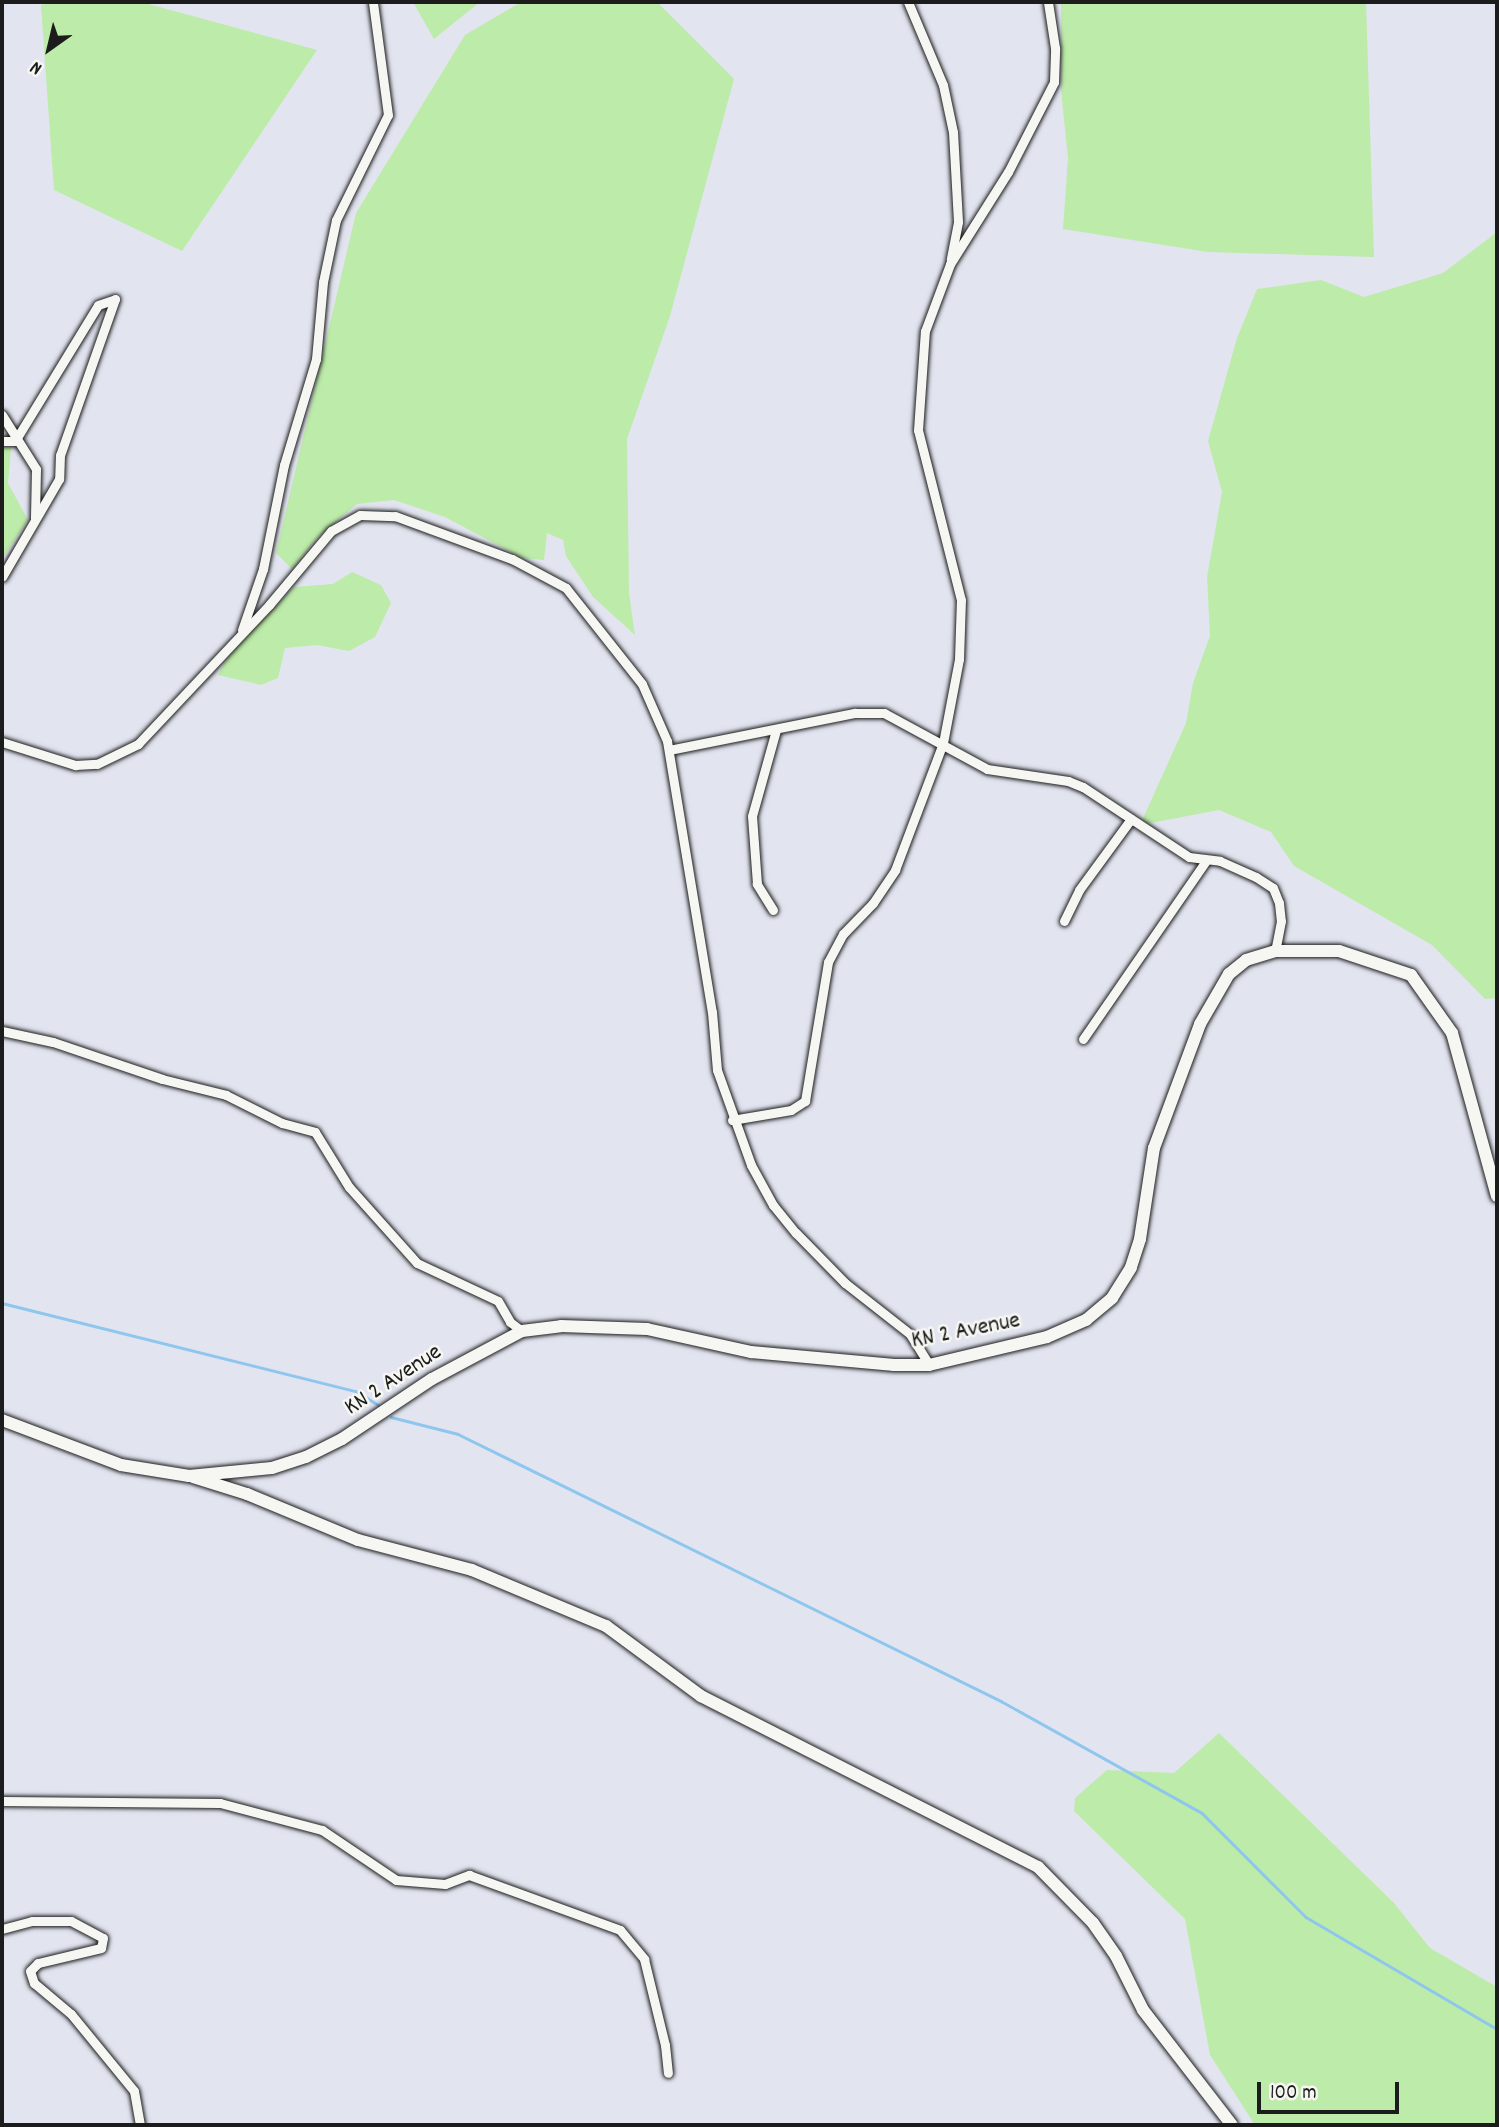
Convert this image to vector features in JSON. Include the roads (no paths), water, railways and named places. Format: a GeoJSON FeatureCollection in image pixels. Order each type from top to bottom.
{"type":"FeatureCollection","features":[{"type":"Feature","properties":{"kind":"main road","name":"KN 2 Avenue"},"geometry":{"type":"LineString","coordinates":[[2,1419],[121,1465],[189,1476],[272,1468],[306,1457],[342,1439],[432,1380],[522,1331],[561,1326],[648,1329],[751,1352],[862,1364],[929,1364],[1047,1337],[1086,1320],[1112,1298],[1134,1258],[1154,1148],[1205,1014],[1229,974],[1246,960],[1275,951],[1339,951],[1411,975],[1452,1033],[1497,1196]]}},
{"type":"Feature","properties":{"kind":"main road"},"geometry":{"type":"LineString","coordinates":[[189,1476],[247,1494],[358,1541],[472,1570],[595,1621],[642,1648],[701,1696],[1038,1867],[1093,1923],[1116,1956],[1143,2010],[1232,2125]]}},
{"type":"Feature","properties":{"kind":"street"},"geometry":{"type":"LineString","coordinates":[[241,635],[263,569],[284,465],[316,359],[323,282],[336,220],[388,115],[373,2]]}},
{"type":"Feature","properties":{"kind":"street"},"geometry":{"type":"LineString","coordinates":[[732,1120],[791,1110],[805,1101],[828,962],[843,934],[873,903],[895,870],[943,743],[959,659],[961,600],[918,430],[918,395],[925,331],[950,264],[958,222],[953,132],[943,85],[908,2]]}},
{"type":"Feature","properties":{"kind":"street"},"geometry":{"type":"LineString","coordinates":[[950,264],[1008,172],[1054,82],[1055,48],[1048,2]]}},
{"type":"Feature","properties":{"kind":"street"},"geometry":{"type":"LineString","coordinates":[[2,577],[59,479],[61,455],[115,299],[97,305],[15,442]]}},
{"type":"Feature","properties":{"kind":"street"},"geometry":{"type":"LineString","coordinates":[[2,415],[15,442],[36,469],[35,519]]}},
{"type":"Feature","properties":{"kind":"street"},"geometry":{"type":"LineString","coordinates":[[2,441],[15,442]]}},
{"type":"Feature","properties":{"kind":"street"},"geometry":{"type":"LineString","coordinates":[[2,741],[75,765],[115,758],[160,723],[338,523],[360,515],[386,513],[512,558],[566,588],[642,684],[669,750],[712,1012],[716,1070],[732,1120],[773,1205],[845,1283],[910,1334],[929,1364]]}},
{"type":"Feature","properties":{"kind":"street"},"geometry":{"type":"LineString","coordinates":[[669,750],[873,711],[943,743],[987,769],[1068,781],[1189,857],[1220,861],[1241,869],[1273,888],[1281,921],[1275,951]]}},
{"type":"Feature","properties":{"kind":"street"},"geometry":{"type":"LineString","coordinates":[[773,910],[757,884],[752,816],[776,730]]}},
{"type":"Feature","properties":{"kind":"street"},"geometry":{"type":"LineString","coordinates":[[1063,921],[1079,890],[1131,819]]}},
{"type":"Feature","properties":{"kind":"street"},"geometry":{"type":"LineString","coordinates":[[1083,1039],[1206,861]]}},
{"type":"Feature","properties":{"kind":"street"},"geometry":{"type":"LineString","coordinates":[[2,1031],[53,1042],[162,1079],[226,1095],[282,1123],[315,1132],[349,1187],[417,1264],[498,1301],[510,1322],[522,1331]]}},
{"type":"Feature","properties":{"kind":"street"},"geometry":{"type":"LineString","coordinates":[[2,1801],[220,1803],[322,1830],[396,1880],[445,1884],[469,1875],[621,1930],[644,1959],[666,2045],[668,2073]]}},
{"type":"Feature","properties":{"kind":"street"},"geometry":{"type":"LineString","coordinates":[[2,1929],[32,1921],[71,1921],[103,1938],[101,1948],[38,1963],[30,1971],[34,1983],[104,2050],[134,2091],[140,2125]]}},
{"type":"Feature","properties":{"kind":"waterway"},"geometry":{"type":"LineString","coordinates":[[2,1303],[356,1391],[378,1405]]}},
{"type":"Feature","properties":{"kind":"waterway"},"geometry":{"type":"LineString","coordinates":[[391,1417],[458,1434],[1001,1701],[1202,1813],[1306,1917],[1497,2029]]}}]}
